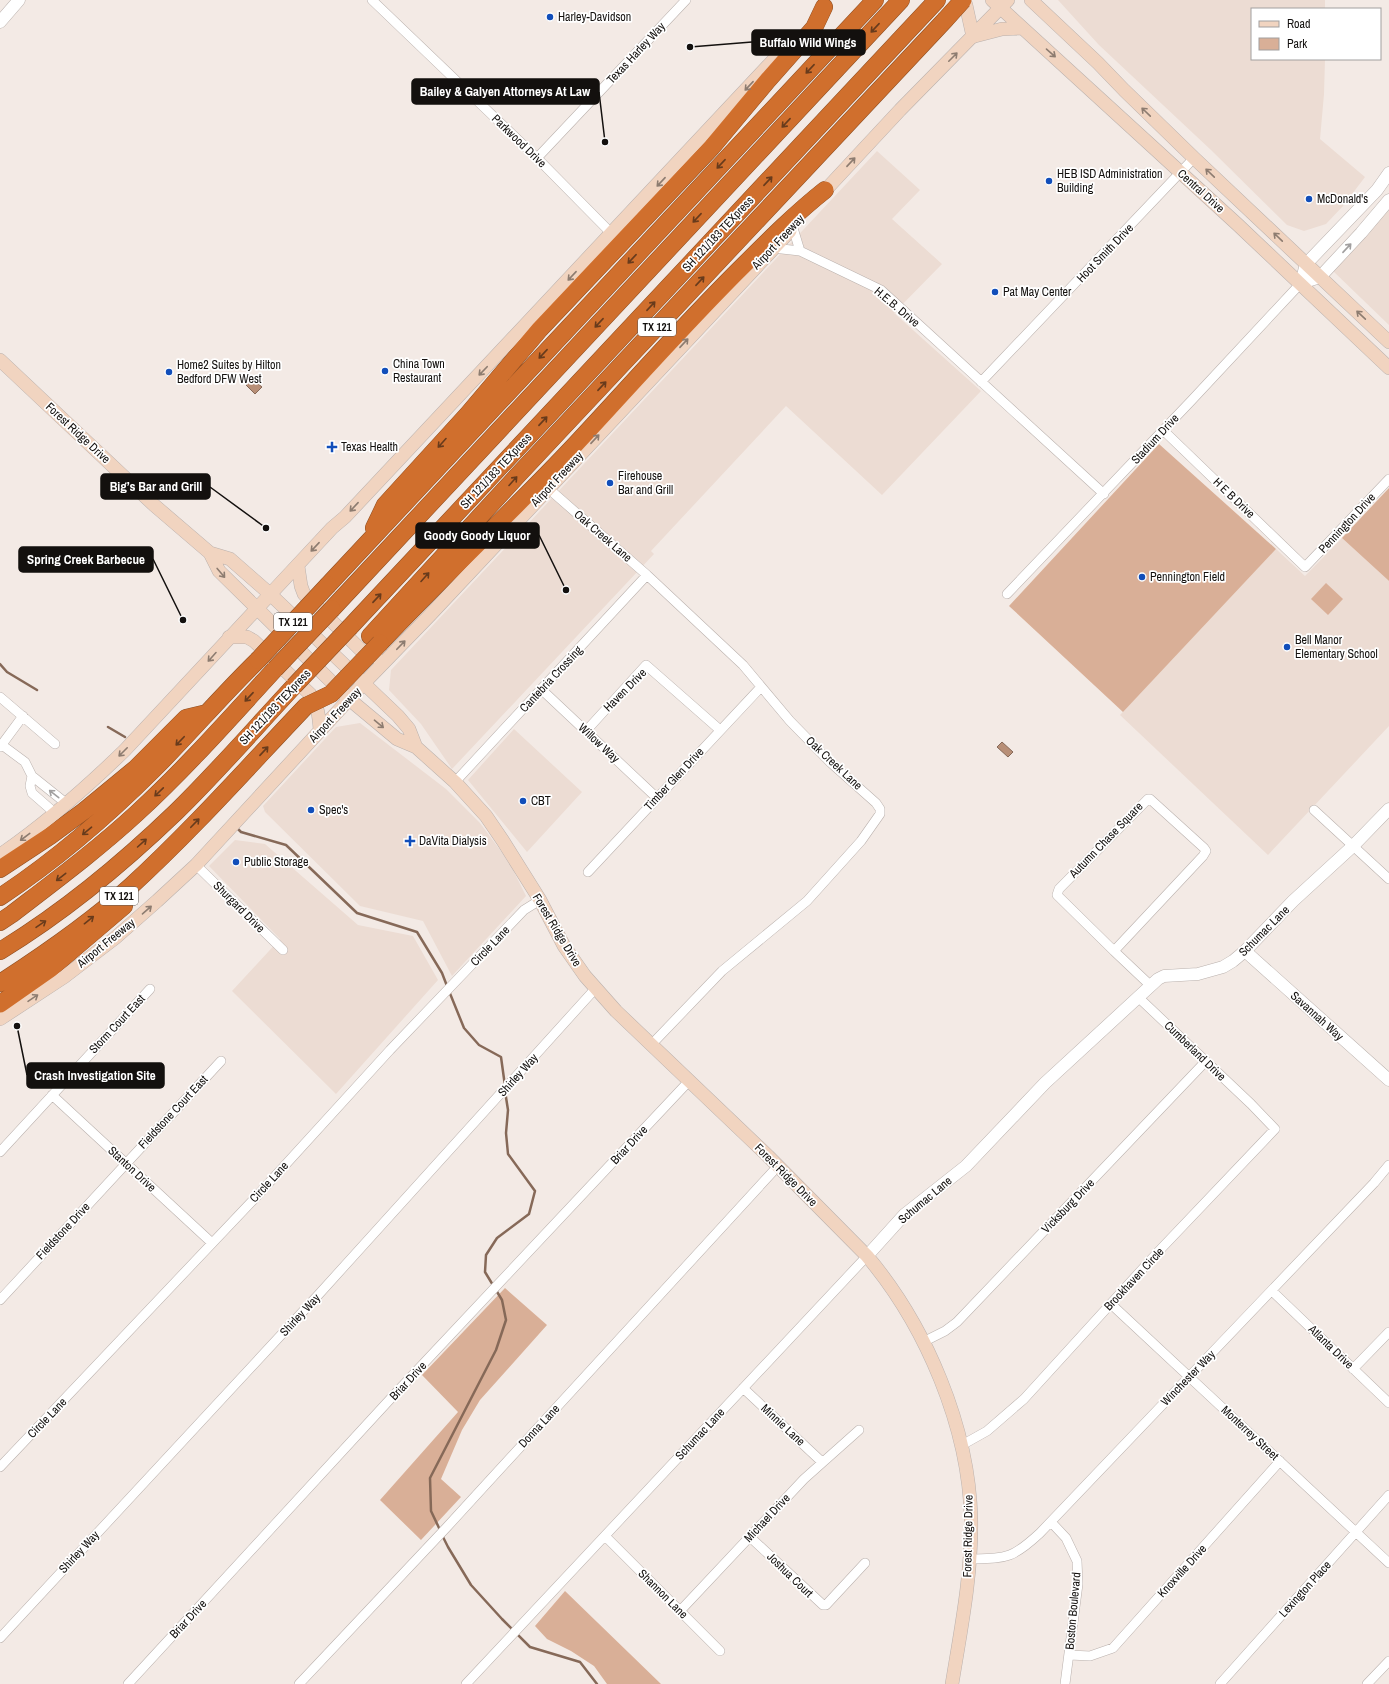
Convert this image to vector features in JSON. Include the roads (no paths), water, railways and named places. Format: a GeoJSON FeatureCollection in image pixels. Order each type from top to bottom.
{"type":"FeatureCollection","features":[{"type":"Feature","properties":{"kind":"highway","name":"TX 121"},"geometry":{"type":"LineString","coordinates":[[0,897],[58,855],[103,818],[154,769],[366,545],[875,0]]}},
{"type":"Feature","properties":{"kind":"highway"},"geometry":{"type":"LineString","coordinates":[[0,922],[94,851],[138,812],[183,768],[901,0]]}},
{"type":"Feature","properties":{"kind":"highway","name":"SH 121/183 TEXpress"},"geometry":{"type":"LineString","coordinates":[[0,951],[80,896],[145,841],[196,791],[937,0]]}},
{"type":"Feature","properties":{"kind":"highway","name":"TX 121"},"geometry":{"type":"LineString","coordinates":[[0,983],[86,923],[130,887],[171,848],[303,710],[375,640],[518,475],[945,20],[962,0]]}},
{"type":"Feature","properties":{"kind":"highway"},"geometry":{"type":"LineString","coordinates":[[366,545],[385,505],[468,414],[573,292],[712,147],[814,28],[827,3]]}},
{"type":"Feature","properties":{"kind":"highway"},"geometry":{"type":"LineString","coordinates":[[375,640],[428,592],[548,473],[718,290],[796,214],[825,190]]}},
{"type":"Feature","properties":{"kind":"highway"},"geometry":{"type":"LineString","coordinates":[[0,869],[50,836],[84,811],[135,769],[186,718],[207,713]]}},
{"type":"Feature","properties":{"kind":"highway"},"geometry":{"type":"LineString","coordinates":[[0,1004],[50,969],[164,871],[213,822],[225,792]]}},
{"type":"Feature","properties":{"kind":"main road"},"geometry":{"type":"LineString","coordinates":[[962,0],[966,6],[973,37],[1002,29],[1022,28]]}},
{"type":"Feature","properties":{"kind":"main road","name":"Central Drive"},"geometry":{"type":"LineString","coordinates":[[1031,0],[1042,5],[1164,129],[1389,342]]}},
{"type":"Feature","properties":{"kind":"main road"},"geometry":{"type":"LineString","coordinates":[[0,855],[56,814],[126,750],[270,594],[612,234],[827,3]]}},
{"type":"Feature","properties":{"kind":"main road","name":"Airport Freeway"},"geometry":{"type":"LineString","coordinates":[[0,1019],[64,976],[114,938],[157,902],[196,864],[364,683],[549,489],[793,228],[825,190],[973,37],[1000,3]]}},
{"type":"Feature","properties":{"kind":"main road","name":"Central Drive"},"geometry":{"type":"LineString","coordinates":[[1000,3],[1022,28],[1301,283],[1389,368]]}},
{"type":"Feature","properties":{"kind":"main road"},"geometry":{"type":"LineString","coordinates":[[1150,144],[1164,129]]}},
{"type":"Feature","properties":{"kind":"main road","name":"Forest Ridge Drive"},"geometry":{"type":"LineString","coordinates":[[0,360],[154,505],[210,553],[230,559],[270,594],[364,683],[409,729],[416,747]]}},
{"type":"Feature","properties":{"kind":"main road","name":"Forest Ridge Drive"},"geometry":{"type":"LineString","coordinates":[[210,553],[218,571],[258,608],[349,699],[397,739],[416,747],[455,782],[486,816],[503,841],[540,900],[564,946],[595,988],[616,1011],[690,1080],[867,1256],[882,1273],[899,1298],[923,1342],[943,1384],[962,1444],[969,1492],[971,1519],[970,1559],[966,1602],[952,1684]]}},
{"type":"Feature","properties":{"kind":"main road"},"geometry":{"type":"LineString","coordinates":[[298,566],[301,586],[304,594],[366,654],[388,659]]}},
{"type":"Feature","properties":{"kind":"main road"},"geometry":{"type":"LineString","coordinates":[[230,637],[247,637],[254,641],[310,694],[319,711],[320,730]]}},
{"type":"Feature","properties":{"kind":"street"},"geometry":{"type":"LineString","coordinates":[[0,22],[19,0]]}},
{"type":"Feature","properties":{"kind":"street","name":"Parkwood Drive"},"geometry":{"type":"LineString","coordinates":[[372,0],[537,158],[612,234]]}},
{"type":"Feature","properties":{"kind":"street","name":"Texas Harley Way"},"geometry":{"type":"LineString","coordinates":[[537,158],[686,0]]}},
{"type":"Feature","properties":{"kind":"street","name":"Hoot Smith Drive"},"geometry":{"type":"LineString","coordinates":[[981,382],[1194,158]]}},
{"type":"Feature","properties":{"kind":"street"},"geometry":{"type":"LineString","coordinates":[[1301,283],[1306,264],[1385,187],[1389,173]]}},
{"type":"Feature","properties":{"kind":"street"},"geometry":{"type":"LineString","coordinates":[[1301,283],[1320,277],[1389,200]]}},
{"type":"Feature","properties":{"kind":"street"},"geometry":{"type":"LineString","coordinates":[[793,228],[800,251]]}},
{"type":"Feature","properties":{"kind":"street","name":"H.E.B. Drive"},"geometry":{"type":"LineString","coordinates":[[774,248],[800,251],[881,290],[981,382]]}},
{"type":"Feature","properties":{"kind":"street","name":"Stadium Drive"},"geometry":{"type":"LineString","coordinates":[[1007,594],[1104,494],[1301,283]]}},
{"type":"Feature","properties":{"kind":"street"},"geometry":{"type":"LineString","coordinates":[[981,382],[1104,494]]}},
{"type":"Feature","properties":{"kind":"street","name":"H E B Drive"},"geometry":{"type":"LineString","coordinates":[[1163,430],[1306,567]]}},
{"type":"Feature","properties":{"kind":"street","name":"Pennington Drive"},"geometry":{"type":"LineString","coordinates":[[1306,567],[1389,479]]}},
{"type":"Feature","properties":{"kind":"street","name":"Oak Creek Lane"},"geometry":{"type":"LineString","coordinates":[[549,489],[647,575],[743,665],[790,721],[831,762],[876,803],[880,809],[880,814],[861,841],[807,901],[722,971],[652,1044]]}},
{"type":"Feature","properties":{"kind":"street","name":"Cantebria Crossing"},"geometry":{"type":"LineString","coordinates":[[455,782],[647,575]]}},
{"type":"Feature","properties":{"kind":"street","name":"Haven Drive"},"geometry":{"type":"LineString","coordinates":[[586,731],[646,665],[720,730]]}},
{"type":"Feature","properties":{"kind":"street","name":"Timber Glen Drive"},"geometry":{"type":"LineString","coordinates":[[588,872],[761,687]]}},
{"type":"Feature","properties":{"kind":"street","name":"Willow Way"},"geometry":{"type":"LineString","coordinates":[[541,689],[657,798]]}},
{"type":"Feature","properties":{"kind":"street"},"geometry":{"type":"LineString","coordinates":[[0,697],[55,744]]}},
{"type":"Feature","properties":{"kind":"street"},"geometry":{"type":"LineString","coordinates":[[23,716],[1,746],[24,762],[32,776],[67,804]]}},
{"type":"Feature","properties":{"kind":"street"},"geometry":{"type":"LineString","coordinates":[[32,776],[30,786],[32,794],[56,814]]}},
{"type":"Feature","properties":{"kind":"street","name":"Autumn Chase Square"},"geometry":{"type":"LineString","coordinates":[[1114,951],[1206,851],[1150,799],[1144,800],[1059,889],[1057,895],[1114,951],[1150,986]]}},
{"type":"Feature","properties":{"kind":"street","name":"Schumac Lane"},"geometry":{"type":"LineString","coordinates":[[466,1684],[606,1536],[904,1215],[966,1166],[1045,1083],[1158,979],[1164,976],[1198,974],[1223,967],[1233,962],[1245,952],[1293,901],[1353,846],[1389,809]]}},
{"type":"Feature","properties":{"kind":"street"},"geometry":{"type":"LineString","coordinates":[[1314,810],[1389,879]]}},
{"type":"Feature","properties":{"kind":"street","name":"Shurgard Drive"},"geometry":{"type":"LineString","coordinates":[[196,864],[283,950]]}},
{"type":"Feature","properties":{"kind":"street","name":"Circle Lane"},"geometry":{"type":"LineString","coordinates":[[0,1467],[212,1243],[444,993],[524,910],[540,900]]}},
{"type":"Feature","properties":{"kind":"street","name":"Savannah Way"},"geometry":{"type":"LineString","coordinates":[[1245,952],[1389,1080]]}},
{"type":"Feature","properties":{"kind":"street","name":"Shirley Way"},"geometry":{"type":"LineString","coordinates":[[0,1638],[320,1293],[595,988]]}},
{"type":"Feature","properties":{"kind":"street","name":"Storm Court East"},"geometry":{"type":"LineString","coordinates":[[0,1152],[150,989]]}},
{"type":"Feature","properties":{"kind":"street","name":"Cumberland Drive"},"geometry":{"type":"LineString","coordinates":[[1138,997],[1251,1104]]}},
{"type":"Feature","properties":{"kind":"street","name":"Fieldstone Court East"},"geometry":{"type":"LineString","coordinates":[[126,1163],[221,1061]]}},
{"type":"Feature","properties":{"kind":"street","name":"Vicksburg Drive"},"geometry":{"type":"LineString","coordinates":[[923,1342],[945,1331],[957,1322],[1206,1061]]}},
{"type":"Feature","properties":{"kind":"street","name":"Briar Drive"},"geometry":{"type":"LineString","coordinates":[[128,1684],[491,1292],[690,1080]]}},
{"type":"Feature","properties":{"kind":"street","name":"Stanton Drive"},"geometry":{"type":"LineString","coordinates":[[52,1095],[212,1243]]}},
{"type":"Feature","properties":{"kind":"street","name":"Brookhaven Circle"},"geometry":{"type":"LineString","coordinates":[[962,1444],[987,1431],[1024,1399],[1157,1253],[1273,1133],[1275,1130],[1274,1127],[1251,1104]]}},
{"type":"Feature","properties":{"kind":"street","name":"Fieldstone Drive"},"geometry":{"type":"LineString","coordinates":[[0,1300],[126,1163]]}},
{"type":"Feature","properties":{"kind":"street","name":"Winchester Way"},"geometry":{"type":"LineString","coordinates":[[970,1559],[1010,1556],[1025,1547],[1051,1522],[1272,1291],[1374,1183],[1389,1165]]}},
{"type":"Feature","properties":{"kind":"street","name":"Donna Lane"},"geometry":{"type":"LineString","coordinates":[[299,1684],[437,1537],[778,1166]]}},
{"type":"Feature","properties":{"kind":"street","name":"Atlanta Drive"},"geometry":{"type":"LineString","coordinates":[[1272,1291],[1389,1403]]}},
{"type":"Feature","properties":{"kind":"street","name":"Monterrey Street"},"geometry":{"type":"LineString","coordinates":[[1111,1304],[1389,1563]]}},
{"type":"Feature","properties":{"kind":"street"},"geometry":{"type":"LineString","coordinates":[[1353,1369],[1389,1332]]}},
{"type":"Feature","properties":{"kind":"street","name":"Minnie Lane"},"geometry":{"type":"LineString","coordinates":[[743,1388],[822,1462]]}},
{"type":"Feature","properties":{"kind":"street","name":"Michael Drive"},"geometry":{"type":"LineString","coordinates":[[680,1611],[804,1479],[859,1430]]}},
{"type":"Feature","properties":{"kind":"street","name":"Knoxville Drive"},"geometry":{"type":"LineString","coordinates":[[1070,1655],[1090,1656],[1113,1648],[1280,1461]]}},
{"type":"Feature","properties":{"kind":"street","name":"Lexington Place"},"geometry":{"type":"LineString","coordinates":[[1220,1684],[1389,1495]]}},
{"type":"Feature","properties":{"kind":"street","name":"Boston Boulevard"},"geometry":{"type":"LineString","coordinates":[[1051,1522],[1066,1538],[1077,1561],[1078,1584],[1070,1655],[1065,1684]]}},
{"type":"Feature","properties":{"kind":"street","name":"Shannon Lane"},"geometry":{"type":"LineString","coordinates":[[606,1536],[720,1651]]}},
{"type":"Feature","properties":{"kind":"street","name":"Joshua Court"},"geometry":{"type":"LineString","coordinates":[[750,1537],[823,1605],[826,1605],[865,1563]]}},
{"type":"Feature","properties":{"kind":"street"},"geometry":{"type":"LineString","coordinates":[[1367,1684],[1389,1661]]}},
{"type":"Feature","properties":{"kind":"waterway"},"geometry":{"type":"LineString","coordinates":[[0,664],[7,672],[37,690]]}},
{"type":"Feature","properties":{"kind":"waterway"},"geometry":{"type":"LineString","coordinates":[[108,727],[125,737]]}},
{"type":"Feature","properties":{"kind":"waterway"},"geometry":{"type":"LineString","coordinates":[[238,829],[241,832],[286,845],[357,913],[417,932],[442,973],[447,986]]}},
{"type":"Feature","properties":{"kind":"waterway"},"geometry":{"type":"LineString","coordinates":[[449,991],[464,1028],[479,1045],[501,1057],[505,1086]]}},
{"type":"Feature","properties":{"kind":"waterway"},"geometry":{"type":"LineString","coordinates":[[440,1530],[431,1511],[430,1478],[496,1350],[506,1320],[502,1300],[485,1272],[486,1255],[497,1238],[529,1214],[535,1191],[508,1154],[506,1133],[508,1110],[505,1091]]}},
{"type":"Feature","properties":{"kind":"waterway"},"geometry":{"type":"LineString","coordinates":[[442,1535],[471,1585],[530,1647],[580,1662],[597,1684]]}},
{"type":"Feature","properties":{"kind":"place","name":"Harley-Davidson"},"geometry":{"type":"Point","coordinates":[550,17]}},
{"type":"Feature","properties":{"kind":"place","name":"Buffalo Wild Wings"},"geometry":{"type":"Point","coordinates":[690,47]}},
{"type":"Feature","properties":{"kind":"place","name":"Bailey & Galyen Attorneys At Law"},"geometry":{"type":"Point","coordinates":[605,142]}},
{"type":"Feature","properties":{"kind":"place","name":"HEB ISD Administration Building"},"geometry":{"type":"Point","coordinates":[1049,181]}},
{"type":"Feature","properties":{"kind":"place","name":"McDonald's"},"geometry":{"type":"Point","coordinates":[1309,199]}},
{"type":"Feature","properties":{"kind":"place","name":"Pat May Center"},"geometry":{"type":"Point","coordinates":[995,292]}},
{"type":"Feature","properties":{"kind":"place","name":"China Town Restaurant"},"geometry":{"type":"Point","coordinates":[385,371]}},
{"type":"Feature","properties":{"kind":"place","name":"Home2 Suites by Hilton Bedford DFW West"},"geometry":{"type":"Point","coordinates":[169,372]}},
{"type":"Feature","properties":{"kind":"place","name":"Texas Health"},"geometry":{"type":"Point","coordinates":[332,447]}},
{"type":"Feature","properties":{"kind":"place","name":"Firehouse Bar and Grill"},"geometry":{"type":"Point","coordinates":[610,483]}},
{"type":"Feature","properties":{"kind":"place","name":"Big’s Bar and Grill"},"geometry":{"type":"Point","coordinates":[266,528]}},
{"type":"Feature","properties":{"kind":"place","name":"Pennington Field"},"geometry":{"type":"Point","coordinates":[1142,577]}},
{"type":"Feature","properties":{"kind":"place","name":"Goody Goody Liquor"},"geometry":{"type":"Point","coordinates":[566,590]}},
{"type":"Feature","properties":{"kind":"place","name":"Spring Creek Barbecue"},"geometry":{"type":"Point","coordinates":[183,620]}},
{"type":"Feature","properties":{"kind":"place","name":"Bell Manor Elementary School"},"geometry":{"type":"Point","coordinates":[1287,647]}},
{"type":"Feature","properties":{"kind":"place","name":"CBT"},"geometry":{"type":"Point","coordinates":[523,801]}},
{"type":"Feature","properties":{"kind":"place","name":"Spec's"},"geometry":{"type":"Point","coordinates":[311,810]}},
{"type":"Feature","properties":{"kind":"place","name":"DaVita Dialysis"},"geometry":{"type":"Point","coordinates":[410,841]}},
{"type":"Feature","properties":{"kind":"place","name":"Public Storage"},"geometry":{"type":"Point","coordinates":[236,862]}},
{"type":"Feature","properties":{"kind":"place","name":"Crash Investigation Site"},"geometry":{"type":"Point","coordinates":[17,1026]}}]}
